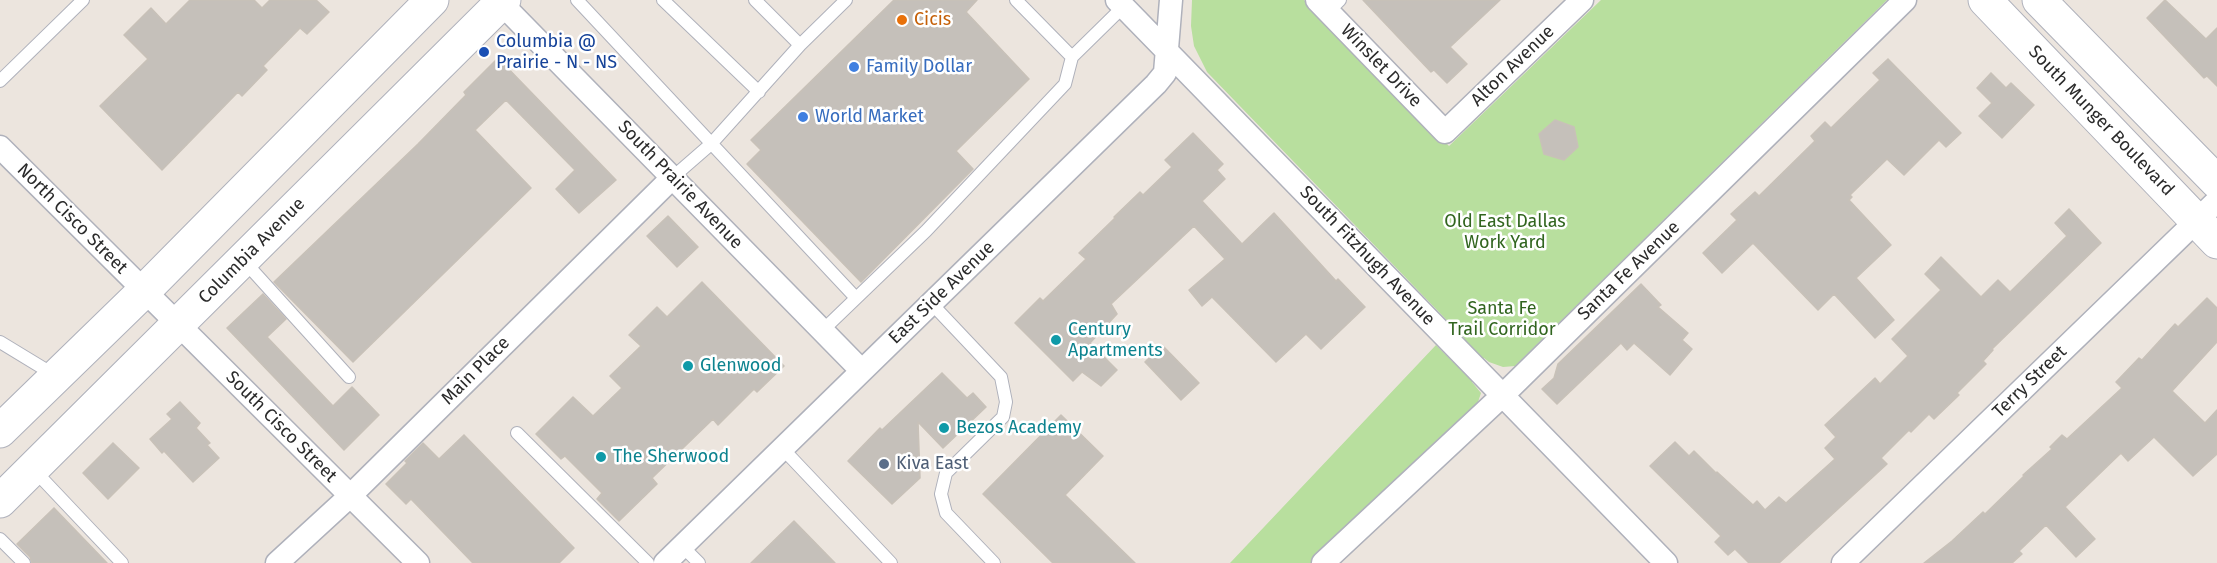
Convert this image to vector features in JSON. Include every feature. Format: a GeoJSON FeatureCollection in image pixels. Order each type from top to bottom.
{"type":"FeatureCollection","features":[{"type":"Feature","properties":{"kind":"main road"},"geometry":{"type":"LineString","coordinates":[[0,431],[144,291],[432,0]]}},
{"type":"Feature","properties":{"kind":"main road","name":"South Munger Boulevard"},"geometry":{"type":"LineString","coordinates":[[1985,0],[2210,221]]}},
{"type":"Feature","properties":{"kind":"main road"},"geometry":{"type":"LineString","coordinates":[[2038,0],[2217,182]]}},
{"type":"Feature","properties":{"kind":"main road","name":"Columbia Avenue"},"geometry":{"type":"LineString","coordinates":[[0,501],[501,1]]}},
{"type":"Feature","properties":{"kind":"street","name":"East Side Avenue"},"geometry":{"type":"LineString","coordinates":[[665,563],[1156,84],[1165,73],[1171,0]]}},
{"type":"Feature","properties":{"kind":"street","name":"Alton Avenue"},"geometry":{"type":"LineString","coordinates":[[1444,132],[1582,0]]}},
{"type":"Feature","properties":{"kind":"street","name":"Santa Fe Avenue"},"geometry":{"type":"LineString","coordinates":[[1323,563],[1503,395],[1905,0]]}},
{"type":"Feature","properties":{"kind":"street","name":"South Prairie Avenue"},"geometry":{"type":"LineString","coordinates":[[501,1],[861,370]]}},
{"type":"Feature","properties":{"kind":"street","name":"South Fitzhugh Avenue"},"geometry":{"type":"LineString","coordinates":[[1121,3],[1666,563]]}},
{"type":"Feature","properties":{"kind":"street","name":"Winslet Drive"},"geometry":{"type":"LineString","coordinates":[[1328,4],[1444,132]]}},
{"type":"Feature","properties":{"kind":"street","name":"North Cisco Street"},"geometry":{"type":"LineString","coordinates":[[0,147],[144,291]]}},
{"type":"Feature","properties":{"kind":"street","name":"Main Place"},"geometry":{"type":"LineString","coordinates":[[278,563],[674,177]]}},
{"type":"Feature","properties":{"kind":"street","name":"Terry Street"},"geometry":{"type":"LineString","coordinates":[[1844,563],[2210,221]]}},
{"type":"Feature","properties":{"kind":"street","name":"South Cisco Street"},"geometry":{"type":"LineString","coordinates":[[144,291],[418,563]]}},
{"type":"Feature","properties":{"kind":"lane"},"geometry":{"type":"LineString","coordinates":[[0,81],[83,0]]}},
{"type":"Feature","properties":{"kind":"lane"},"geometry":{"type":"LineString","coordinates":[[663,0],[759,92]]}},
{"type":"Feature","properties":{"kind":"lane"},"geometry":{"type":"LineString","coordinates":[[755,0],[800,45]]}},
{"type":"Feature","properties":{"kind":"lane"},"geometry":{"type":"LineString","coordinates":[[674,177],[711,144],[800,45],[846,0]]}},
{"type":"Feature","properties":{"kind":"lane"},"geometry":{"type":"LineString","coordinates":[[1016,0],[1072,57]]}},
{"type":"Feature","properties":{"kind":"lane"},"geometry":{"type":"LineString","coordinates":[[580,1],[856,298]]}},
{"type":"Feature","properties":{"kind":"lane"},"geometry":{"type":"LineString","coordinates":[[822,331],[926,231],[1065,84],[1072,57],[1121,3]]}},
{"type":"Feature","properties":{"kind":"lane"},"geometry":{"type":"LineString","coordinates":[[243,260],[349,377]]}},
{"type":"Feature","properties":{"kind":"lane"},"geometry":{"type":"LineString","coordinates":[[932,304],[1001,377],[1003,385],[1006,402],[1003,417],[946,474],[941,494],[946,513],[994,563]]}},
{"type":"Feature","properties":{"kind":"lane"},"geometry":{"type":"LineString","coordinates":[[0,342],[57,377]]}},
{"type":"Feature","properties":{"kind":"lane"},"geometry":{"type":"LineString","coordinates":[[517,433],[648,563]]}},
{"type":"Feature","properties":{"kind":"lane"},"geometry":{"type":"LineString","coordinates":[[783,449],[891,563]]}},
{"type":"Feature","properties":{"kind":"lane"},"geometry":{"type":"LineString","coordinates":[[33,469],[122,563]]}},
{"type":"Feature","properties":{"kind":"lane"},"geometry":{"type":"LineString","coordinates":[[0,539],[24,563]]}},
{"type":"Feature","properties":{"kind":"lane"},"geometry":{"type":"LineString","coordinates":[[683,547],[699,563]]}},
{"type":"Feature","properties":{"kind":"green space","name":"Old East Dallas Work Yard"},"geometry":{"type":"Polygon","coordinates":[[[1192,0],[1304,0],[1449,146],[1601,0],[1887,0],[1515,366],[1503,367],[1484,358],[1472,382],[1481,393],[1478,402],[1311,563],[1230,563],[1436,345],[1453,362],[1464,338],[1207,72],[1194,46],[1191,26],[1192,0]]]}},
{"type":"Feature","properties":{"kind":"building"},"geometry":{"type":"Polygon","coordinates":[[[190,0],[254,0],[262,8],[270,0],[316,0],[329,12],[307,34],[300,28],[263,66],[267,70],[242,96],[238,92],[162,170],[100,106],[148,59],[124,35],[151,8],[166,24],[190,0]]]}},
{"type":"Feature","properties":{"kind":"building"},"geometry":{"type":"Polygon","coordinates":[[[894,0],[977,0],[966,12],[1029,79],[956,151],[973,169],[861,282],[747,164],[761,150],[751,140],[894,0]]]}},
{"type":"Feature","properties":{"kind":"building"},"geometry":{"type":"Polygon","coordinates":[[[1363,0],[1500,0],[1450,47],[1467,64],[1447,83],[1434,70],[1431,72],[1363,0]]]}},
{"type":"Feature","properties":{"kind":"building"},"geometry":{"type":"Polygon","coordinates":[[[2165,0],[2206,39],[2217,28],[2217,86],[2207,76],[2204,78],[2147,18],[2165,0]]]}},
{"type":"Feature","properties":{"kind":"building"},"geometry":{"type":"Polygon","coordinates":[[[498,58],[616,180],[579,213],[556,189],[575,170],[506,100],[475,130],[531,188],[353,362],[274,282],[418,144],[498,58]]]}},
{"type":"Feature","properties":{"kind":"building"},"geometry":{"type":"Polygon","coordinates":[[[1888,59],[1961,133],[1946,147],[1939,140],[1904,175],[1887,159],[1850,195],[1852,197],[1849,200],[1891,245],[1856,278],[1894,320],[1875,338],[1834,294],[1818,310],[1753,243],[1722,273],[1703,253],[1737,220],[1731,214],[1755,192],[1759,196],[1815,141],[1811,136],[1825,122],[1831,128],[1880,80],[1873,73],[1888,59]]]}},
{"type":"Feature","properties":{"kind":"building"},"geometry":{"type":"Polygon","coordinates":[[[1991,73],[2006,88],[2011,83],[2034,105],[2002,138],[1979,116],[1992,103],[1977,88],[1991,73]]]}},
{"type":"Feature","properties":{"kind":"building"},"geometry":{"type":"Polygon","coordinates":[[[1555,120],[1574,127],[1578,147],[1564,160],[1544,154],[1539,134],[1555,120]]]}},
{"type":"Feature","properties":{"kind":"building"},"geometry":{"type":"Polygon","coordinates":[[[1193,133],[1223,164],[1217,170],[1225,179],[1202,201],[1242,244],[1274,213],[1336,281],[1338,279],[1365,307],[1321,349],[1306,334],[1276,362],[1212,297],[1202,306],[1189,290],[1225,259],[1194,226],[1111,304],[1117,314],[1090,343],[1117,370],[1101,386],[1082,372],[1073,381],[1015,323],[1040,298],[1043,301],[1086,259],[1079,253],[1140,192],[1143,195],[1172,167],[1165,160],[1193,133]]]}},
{"type":"Feature","properties":{"kind":"building"},"geometry":{"type":"Polygon","coordinates":[[[2069,209],[2101,243],[1992,349],[1983,361],[1986,364],[1957,393],[1959,395],[1934,419],[1929,414],[1911,432],[1909,430],[1881,458],[1887,464],[1779,563],[1749,563],[1735,549],[1728,555],[1715,542],[1721,536],[1650,466],[1675,442],[1689,456],[1694,451],[1753,505],[1757,501],[1765,510],[1779,497],[1786,503],[1835,459],[1825,448],[1836,437],[1825,425],[1875,378],[1880,384],[1908,356],[1892,339],[1941,290],[1925,274],[1941,257],[1981,297],[1998,280],[2010,292],[2067,236],[2055,223],[2069,209]]]}},
{"type":"Feature","properties":{"kind":"building"},"geometry":{"type":"Polygon","coordinates":[[[668,216],[698,247],[677,267],[647,236],[668,216]]]}},
{"type":"Feature","properties":{"kind":"building"},"geometry":{"type":"Polygon","coordinates":[[[702,282],[784,366],[757,392],[754,389],[718,425],[713,419],[652,478],[657,484],[619,521],[597,499],[602,493],[565,456],[561,459],[536,434],[573,397],[593,416],[622,388],[610,376],[641,346],[629,335],[657,307],[667,317],[702,282]]]}},
{"type":"Feature","properties":{"kind":"building"},"geometry":{"type":"Polygon","coordinates":[[[1641,284],[1661,305],[1658,307],[1688,333],[1682,340],[1692,349],[1670,375],[1634,343],[1627,350],[1621,343],[1557,404],[1542,389],[1554,378],[1558,364],[1641,284]]]}},
{"type":"Feature","properties":{"kind":"building"},"geometry":{"type":"Polygon","coordinates":[[[263,294],[286,319],[267,337],[333,406],[352,387],[379,415],[344,450],[227,328],[263,294]]]}},
{"type":"Feature","properties":{"kind":"building"},"geometry":{"type":"Polygon","coordinates":[[[2207,298],[2217,308],[2217,342],[2172,391],[2205,423],[2217,410],[2217,454],[2193,476],[2154,437],[2128,461],[2121,453],[2065,507],[2095,539],[2076,557],[2046,525],[2019,551],[2022,554],[2012,563],[1924,563],[1983,512],[1985,514],[2052,449],[2050,447],[2062,435],[2067,439],[2122,388],[2116,382],[2139,358],[2142,360],[2175,324],[2178,327],[2207,298]]]}},
{"type":"Feature","properties":{"kind":"building"},"geometry":{"type":"Polygon","coordinates":[[[1162,345],[1199,383],[1181,400],[1145,362],[1162,345]]]}},
{"type":"Feature","properties":{"kind":"building"},"geometry":{"type":"Polygon","coordinates":[[[942,373],[967,398],[973,393],[986,407],[943,448],[918,422],[920,478],[892,504],[848,461],[880,428],[882,430],[942,373]]]}},
{"type":"Feature","properties":{"kind":"building"},"geometry":{"type":"Polygon","coordinates":[[[180,402],[200,423],[196,428],[210,443],[207,445],[219,458],[193,482],[150,439],[172,419],[167,414],[180,402]]]}},
{"type":"Feature","properties":{"kind":"building"},"geometry":{"type":"Polygon","coordinates":[[[1061,415],[1103,456],[1065,495],[1135,563],[1053,563],[983,494],[1061,415]]]}},
{"type":"Feature","properties":{"kind":"building"},"geometry":{"type":"Polygon","coordinates":[[[464,435],[574,548],[559,563],[473,563],[411,499],[406,504],[386,484],[423,443],[439,459],[464,435]]]}},
{"type":"Feature","properties":{"kind":"building"},"geometry":{"type":"Polygon","coordinates":[[[113,443],[139,468],[108,499],[83,473],[113,443]]]}},
{"type":"Feature","properties":{"kind":"building"},"geometry":{"type":"Polygon","coordinates":[[[54,508],[107,563],[32,563],[30,557],[17,544],[54,508]]]}},
{"type":"Feature","properties":{"kind":"building"},"geometry":{"type":"Polygon","coordinates":[[[794,521],[835,563],[751,563],[794,521]]]}},
{"type":"Feature","properties":{"kind":"place","name":"Cicis"},"geometry":{"type":"Point","coordinates":[902,20]}},
{"type":"Feature","properties":{"kind":"place","name":"Columbia @ Prairie - N - NS"},"geometry":{"type":"Point","coordinates":[484,52]}},
{"type":"Feature","properties":{"kind":"place","name":"Family Dollar"},"geometry":{"type":"Point","coordinates":[854,67]}},
{"type":"Feature","properties":{"kind":"place","name":"World Market"},"geometry":{"type":"Point","coordinates":[803,117]}},
{"type":"Feature","properties":{"kind":"place","name":"Century Apartments"},"geometry":{"type":"Point","coordinates":[1056,340]}},
{"type":"Feature","properties":{"kind":"place","name":"Glenwood"},"geometry":{"type":"Point","coordinates":[688,366]}},
{"type":"Feature","properties":{"kind":"place","name":"Bezos Academy"},"geometry":{"type":"Point","coordinates":[944,428]}},
{"type":"Feature","properties":{"kind":"place","name":"The Sherwood"},"geometry":{"type":"Point","coordinates":[601,457]}},
{"type":"Feature","properties":{"kind":"place","name":"Kiva East"},"geometry":{"type":"Point","coordinates":[884,464]}},
{"type":"Feature","properties":{"kind":"park label","name":"Santa Fe Trail Corridor"},"geometry":{"type":"Point","coordinates":[1502,319]}}]}
